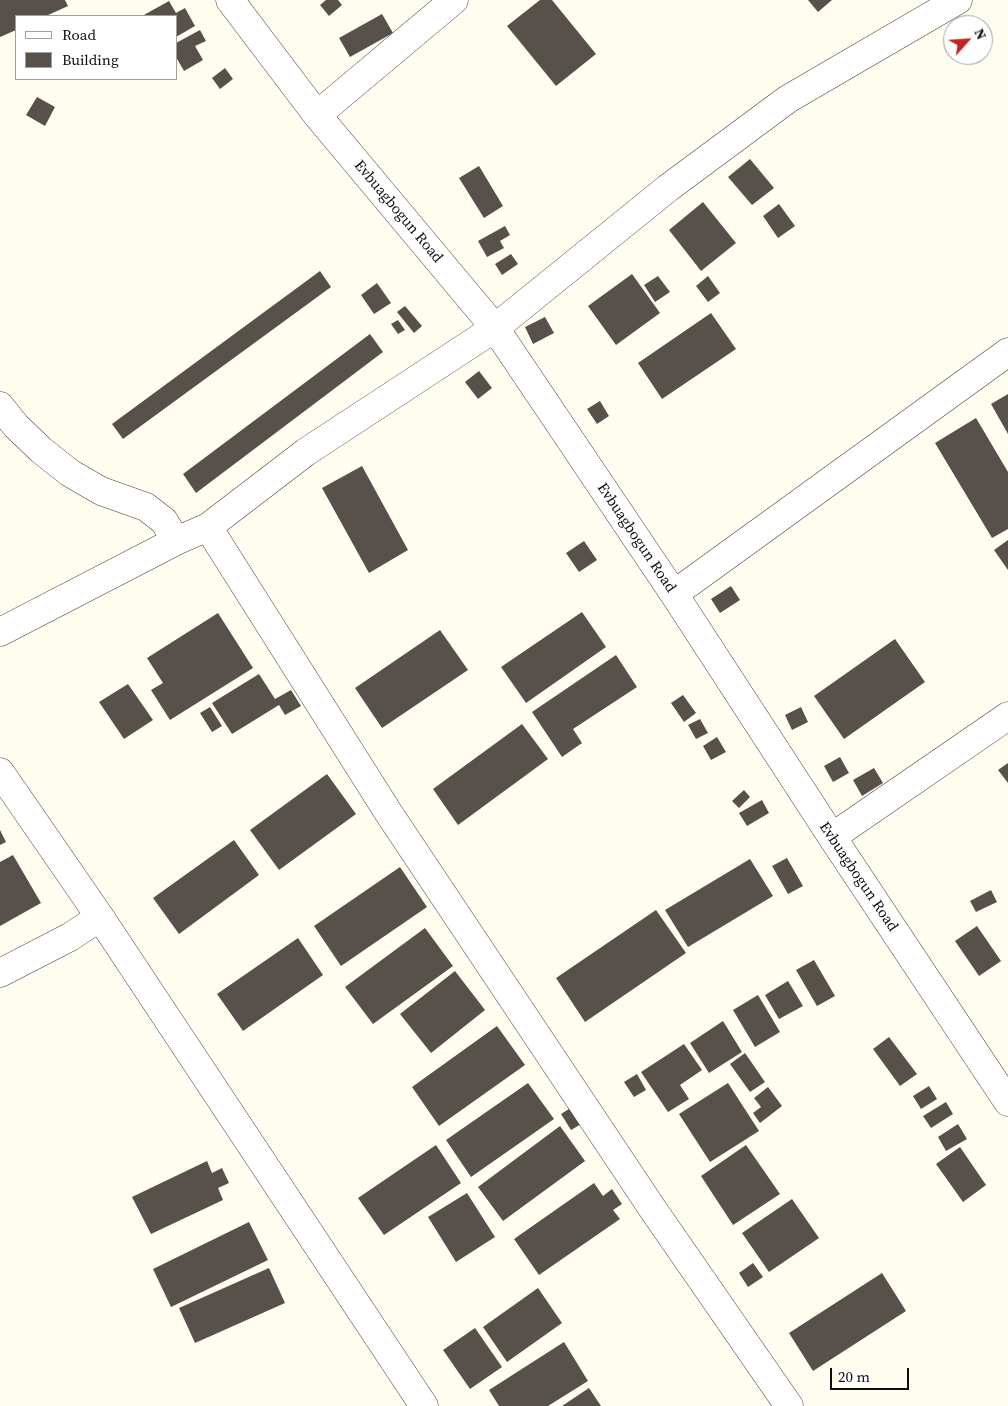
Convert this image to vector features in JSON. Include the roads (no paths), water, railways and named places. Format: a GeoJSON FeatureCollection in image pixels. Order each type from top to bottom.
{"type":"FeatureCollection","features":[{"type":"Feature","properties":{"kind":"street","name":"Evbuagbogun Road"},"geometry":{"type":"LineString","coordinates":[[230,0],[317,116],[495,328],[674,594],[1008,1102]]}},
{"type":"Feature","properties":{"kind":"street"},"geometry":{"type":"LineString","coordinates":[[317,116],[454,0]]}},
{"type":"Feature","properties":{"kind":"street"},"geometry":{"type":"LineString","coordinates":[[0,632],[176,541],[208,527],[306,452],[495,328],[668,188],[788,99],[958,0]]}},
{"type":"Feature","properties":{"kind":"street"},"geometry":{"type":"LineString","coordinates":[[674,594],[1008,352]]}},
{"type":"Feature","properties":{"kind":"street"},"geometry":{"type":"LineString","coordinates":[[0,406],[16,426],[41,450],[70,473],[101,491],[146,506],[164,521],[176,541]]}},
{"type":"Feature","properties":{"kind":"street"},"geometry":{"type":"LineString","coordinates":[[208,527],[388,812],[652,1208],[789,1406]]}},
{"type":"Feature","properties":{"kind":"street"},"geometry":{"type":"LineString","coordinates":[[832,837],[1008,716]]}},
{"type":"Feature","properties":{"kind":"street"},"geometry":{"type":"LineString","coordinates":[[0,772],[100,916],[424,1406]]}},
{"type":"Feature","properties":{"kind":"street"},"geometry":{"type":"LineString","coordinates":[[0,973],[70,937],[100,916]]}}]}
